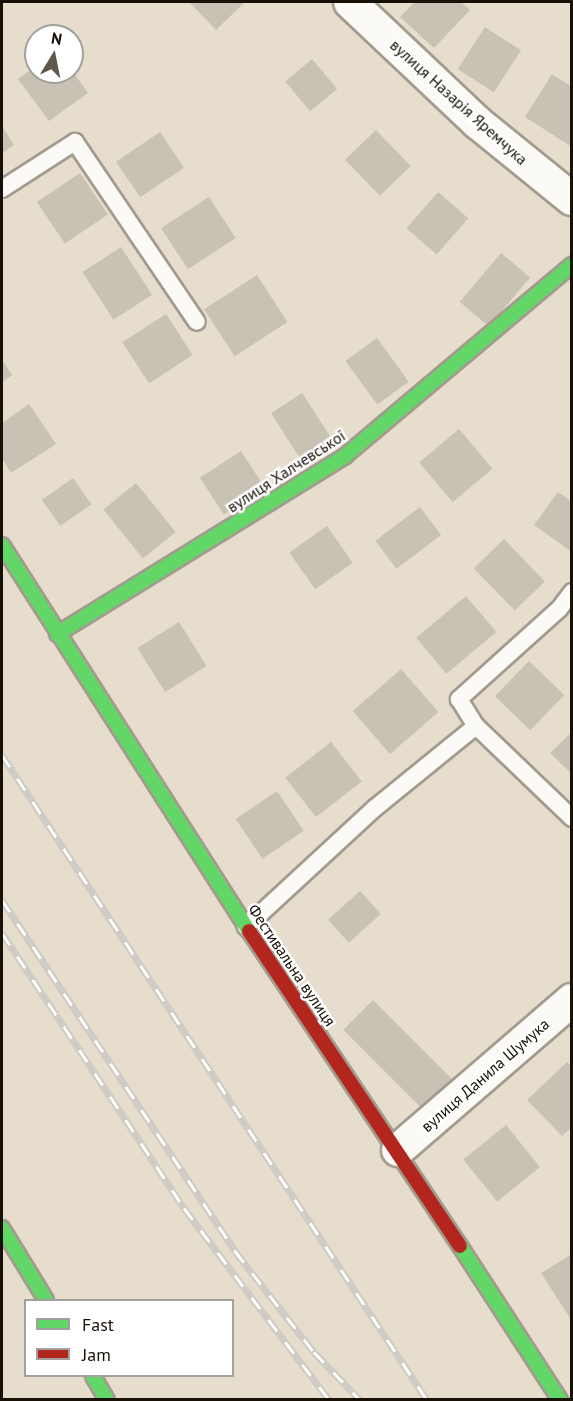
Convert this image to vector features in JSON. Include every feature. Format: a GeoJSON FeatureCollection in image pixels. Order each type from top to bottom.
{"type":"FeatureCollection","features":[{"type":"Feature","properties":{"kind":"main road","name":"вулиця Халчевської"},"geometry":{"type":"LineString","coordinates":[[57,634],[345,456],[572,265]]}},
{"type":"Feature","properties":{"kind":"main road","name":"Фестивальна вулиця"},"geometry":{"type":"LineString","coordinates":[[2,545],[246,927],[398,1150],[560,1400]]}},
{"type":"Feature","properties":{"kind":"main road"},"geometry":{"type":"LineString","coordinates":[[2,1228],[45,1299]]}},
{"type":"Feature","properties":{"kind":"main road"},"geometry":{"type":"LineString","coordinates":[[94,1377],[108,1400]]}},
{"type":"Feature","properties":{"kind":"street","name":"вулиця Назарія Яремчука"},"geometry":{"type":"LineString","coordinates":[[350,2],[478,123],[572,199]]}},
{"type":"Feature","properties":{"kind":"street","name":"вулиця Данила Шумука"},"geometry":{"type":"LineString","coordinates":[[398,1150],[572,1000]]}},
{"type":"Feature","properties":{"kind":"lane"},"geometry":{"type":"LineString","coordinates":[[2,189],[75,142],[197,322]]}},
{"type":"Feature","properties":{"kind":"lane"},"geometry":{"type":"LineString","coordinates":[[572,592],[559,609],[459,699],[476,726],[572,818]]}},
{"type":"Feature","properties":{"kind":"lane"},"geometry":{"type":"LineString","coordinates":[[246,927],[375,808],[476,726]]}},
{"type":"Feature","properties":{"kind":"building"},"geometry":{"type":"Polygon","coordinates":[[[189,2],[245,2],[216,30],[189,2]]]}},
{"type":"Feature","properties":{"kind":"building"},"geometry":{"type":"Polygon","coordinates":[[[415,2],[461,2],[470,10],[434,48],[400,17],[415,2]]]}},
{"type":"Feature","properties":{"kind":"building"},"geometry":{"type":"Polygon","coordinates":[[[485,27],[521,50],[494,92],[458,69],[485,27]]]}},
{"type":"Feature","properties":{"kind":"building"},"geometry":{"type":"Polygon","coordinates":[[[312,59],[337,89],[310,111],[285,81],[312,59]]]}},
{"type":"Feature","properties":{"kind":"building"},"geometry":{"type":"Polygon","coordinates":[[[552,74],[572,87],[572,147],[525,117],[552,74]]]}},
{"type":"Feature","properties":{"kind":"building"},"geometry":{"type":"Polygon","coordinates":[[[24,75],[24,84],[82,84],[88,93],[49,121],[18,79],[24,75]]]}},
{"type":"Feature","properties":{"kind":"building"},"geometry":{"type":"Polygon","coordinates":[[[2,126],[14,145],[2,153],[2,126]]]}},
{"type":"Feature","properties":{"kind":"building"},"geometry":{"type":"Polygon","coordinates":[[[376,130],[411,166],[380,196],[345,160],[376,130]]]}},
{"type":"Feature","properties":{"kind":"building"},"geometry":{"type":"Polygon","coordinates":[[[160,132],[184,168],[140,197],[116,162],[160,132]]]}},
{"type":"Feature","properties":{"kind":"building"},"geometry":{"type":"Polygon","coordinates":[[[80,173],[108,214],[65,244],[37,202],[80,173]]]}},
{"type":"Feature","properties":{"kind":"building"},"geometry":{"type":"Polygon","coordinates":[[[438,192],[468,218],[437,254],[407,228],[438,192]]]}},
{"type":"Feature","properties":{"kind":"building"},"geometry":{"type":"Polygon","coordinates":[[[209,197],[236,238],[188,269],[161,228],[209,197]]]}},
{"type":"Feature","properties":{"kind":"building"},"geometry":{"type":"Polygon","coordinates":[[[121,247],[152,295],[113,320],[82,272],[121,247]]]}},
{"type":"Feature","properties":{"kind":"building"},"geometry":{"type":"Polygon","coordinates":[[[501,253],[530,277],[489,326],[460,302],[501,253]]]}},
{"type":"Feature","properties":{"kind":"building"},"geometry":{"type":"Polygon","coordinates":[[[257,275],[287,322],[235,356],[204,309],[257,275]]]}},
{"type":"Feature","properties":{"kind":"building"},"geometry":{"type":"Polygon","coordinates":[[[166,314],[193,355],[149,383],[122,342],[166,314]]]}},
{"type":"Feature","properties":{"kind":"building"},"geometry":{"type":"Polygon","coordinates":[[[377,338],[409,382],[377,405],[345,361],[377,338]]]}},
{"type":"Feature","properties":{"kind":"building"},"geometry":{"type":"Polygon","coordinates":[[[2,360],[12,375],[2,382],[2,360]]]}},
{"type":"Feature","properties":{"kind":"building"},"geometry":{"type":"Polygon","coordinates":[[[302,393],[334,442],[303,463],[271,413],[302,393]]]}},
{"type":"Feature","properties":{"kind":"building"},"geometry":{"type":"Polygon","coordinates":[[[29,404],[56,444],[11,473],[2,458],[2,423],[29,404]]]}},
{"type":"Feature","properties":{"kind":"building"},"geometry":{"type":"Polygon","coordinates":[[[459,429],[492,469],[453,502],[419,462],[459,429]]]}},
{"type":"Feature","properties":{"kind":"building"},"geometry":{"type":"Polygon","coordinates":[[[241,451],[265,488],[224,515],[200,478],[241,451]]]}},
{"type":"Feature","properties":{"kind":"building"},"geometry":{"type":"Polygon","coordinates":[[[73,478],[91,504],[60,526],[42,500],[73,478]]]}},
{"type":"Feature","properties":{"kind":"building"},"geometry":{"type":"Polygon","coordinates":[[[136,483],[176,532],[143,558],[103,509],[136,483]]]}},
{"type":"Feature","properties":{"kind":"building"},"geometry":{"type":"Polygon","coordinates":[[[558,492],[572,502],[572,552],[534,525],[558,492]]]}},
{"type":"Feature","properties":{"kind":"building"},"geometry":{"type":"Polygon","coordinates":[[[420,507],[441,535],[396,569],[375,541],[420,507]]]}},
{"type":"Feature","properties":{"kind":"building"},"geometry":{"type":"Polygon","coordinates":[[[327,526],[353,563],[315,589],[289,552],[327,526]]]}},
{"type":"Feature","properties":{"kind":"building"},"geometry":{"type":"Polygon","coordinates":[[[504,539],[545,581],[515,611],[474,568],[504,539]]]}},
{"type":"Feature","properties":{"kind":"building"},"geometry":{"type":"Polygon","coordinates":[[[466,596],[496,632],[446,674],[416,638],[466,596]]]}},
{"type":"Feature","properties":{"kind":"building"},"geometry":{"type":"Polygon","coordinates":[[[179,622],[207,666],[165,692],[137,648],[179,622]]]}},
{"type":"Feature","properties":{"kind":"building"},"geometry":{"type":"Polygon","coordinates":[[[529,661],[564,695],[530,730],[495,696],[529,661]]]}},
{"type":"Feature","properties":{"kind":"building"},"geometry":{"type":"Polygon","coordinates":[[[401,669],[438,712],[390,754],[353,711],[401,669]]]}},
{"type":"Feature","properties":{"kind":"building"},"geometry":{"type":"Polygon","coordinates":[[[572,732],[572,774],[550,753],[572,732]]]}},
{"type":"Feature","properties":{"kind":"building"},"geometry":{"type":"Polygon","coordinates":[[[331,742],[362,781],[316,817],[285,778],[331,742]]]}},
{"type":"Feature","properties":{"kind":"building"},"geometry":{"type":"Polygon","coordinates":[[[277,791],[304,831],[262,859],[236,819],[277,791]]]}},
{"type":"Feature","properties":{"kind":"building"},"geometry":{"type":"Polygon","coordinates":[[[360,891],[381,914],[349,943],[328,920],[360,891]]]}},
{"type":"Feature","properties":{"kind":"building"},"geometry":{"type":"Polygon","coordinates":[[[373,1000],[452,1079],[422,1109],[343,1030],[373,1000]]]}},
{"type":"Feature","properties":{"kind":"building"},"geometry":{"type":"Polygon","coordinates":[[[567,1062],[572,1067],[572,1127],[562,1136],[527,1100],[567,1062]]]}},
{"type":"Feature","properties":{"kind":"building"},"geometry":{"type":"Polygon","coordinates":[[[506,1125],[540,1167],[497,1202],[463,1160],[506,1125]]]}},
{"type":"Feature","properties":{"kind":"building"},"geometry":{"type":"Polygon","coordinates":[[[572,1254],[572,1321],[541,1273],[572,1254]]]}},
{"type":"Feature","properties":{"kind":"railway"},"geometry":{"type":"LineString","coordinates":[[2,755],[427,1400]]}},
{"type":"Feature","properties":{"kind":"railway"},"geometry":{"type":"LineString","coordinates":[[2,900],[235,1251],[314,1352],[360,1400]]}},
{"type":"Feature","properties":{"kind":"railway"},"geometry":{"type":"LineString","coordinates":[[2,933],[184,1208],[329,1400]]}},
{"type":"Feature","properties":{"kind":"traffic: fast"},"geometry":{"type":"LineString","coordinates":[[57,634],[345,456],[572,265]]}},
{"type":"Feature","properties":{"kind":"traffic: fast"},"geometry":{"type":"LineString","coordinates":[[2,545],[249,931]]}},
{"type":"Feature","properties":{"kind":"traffic: fast"},"geometry":{"type":"LineString","coordinates":[[2,1228],[45,1299]]}},
{"type":"Feature","properties":{"kind":"traffic: fast"},"geometry":{"type":"LineString","coordinates":[[460,1246],[560,1400]]}},
{"type":"Feature","properties":{"kind":"traffic: fast"},"geometry":{"type":"LineString","coordinates":[[94,1377],[107,1400]]}},
{"type":"Feature","properties":{"kind":"traffic: jam"},"geometry":{"type":"LineString","coordinates":[[249,931],[460,1246]]}}]}
